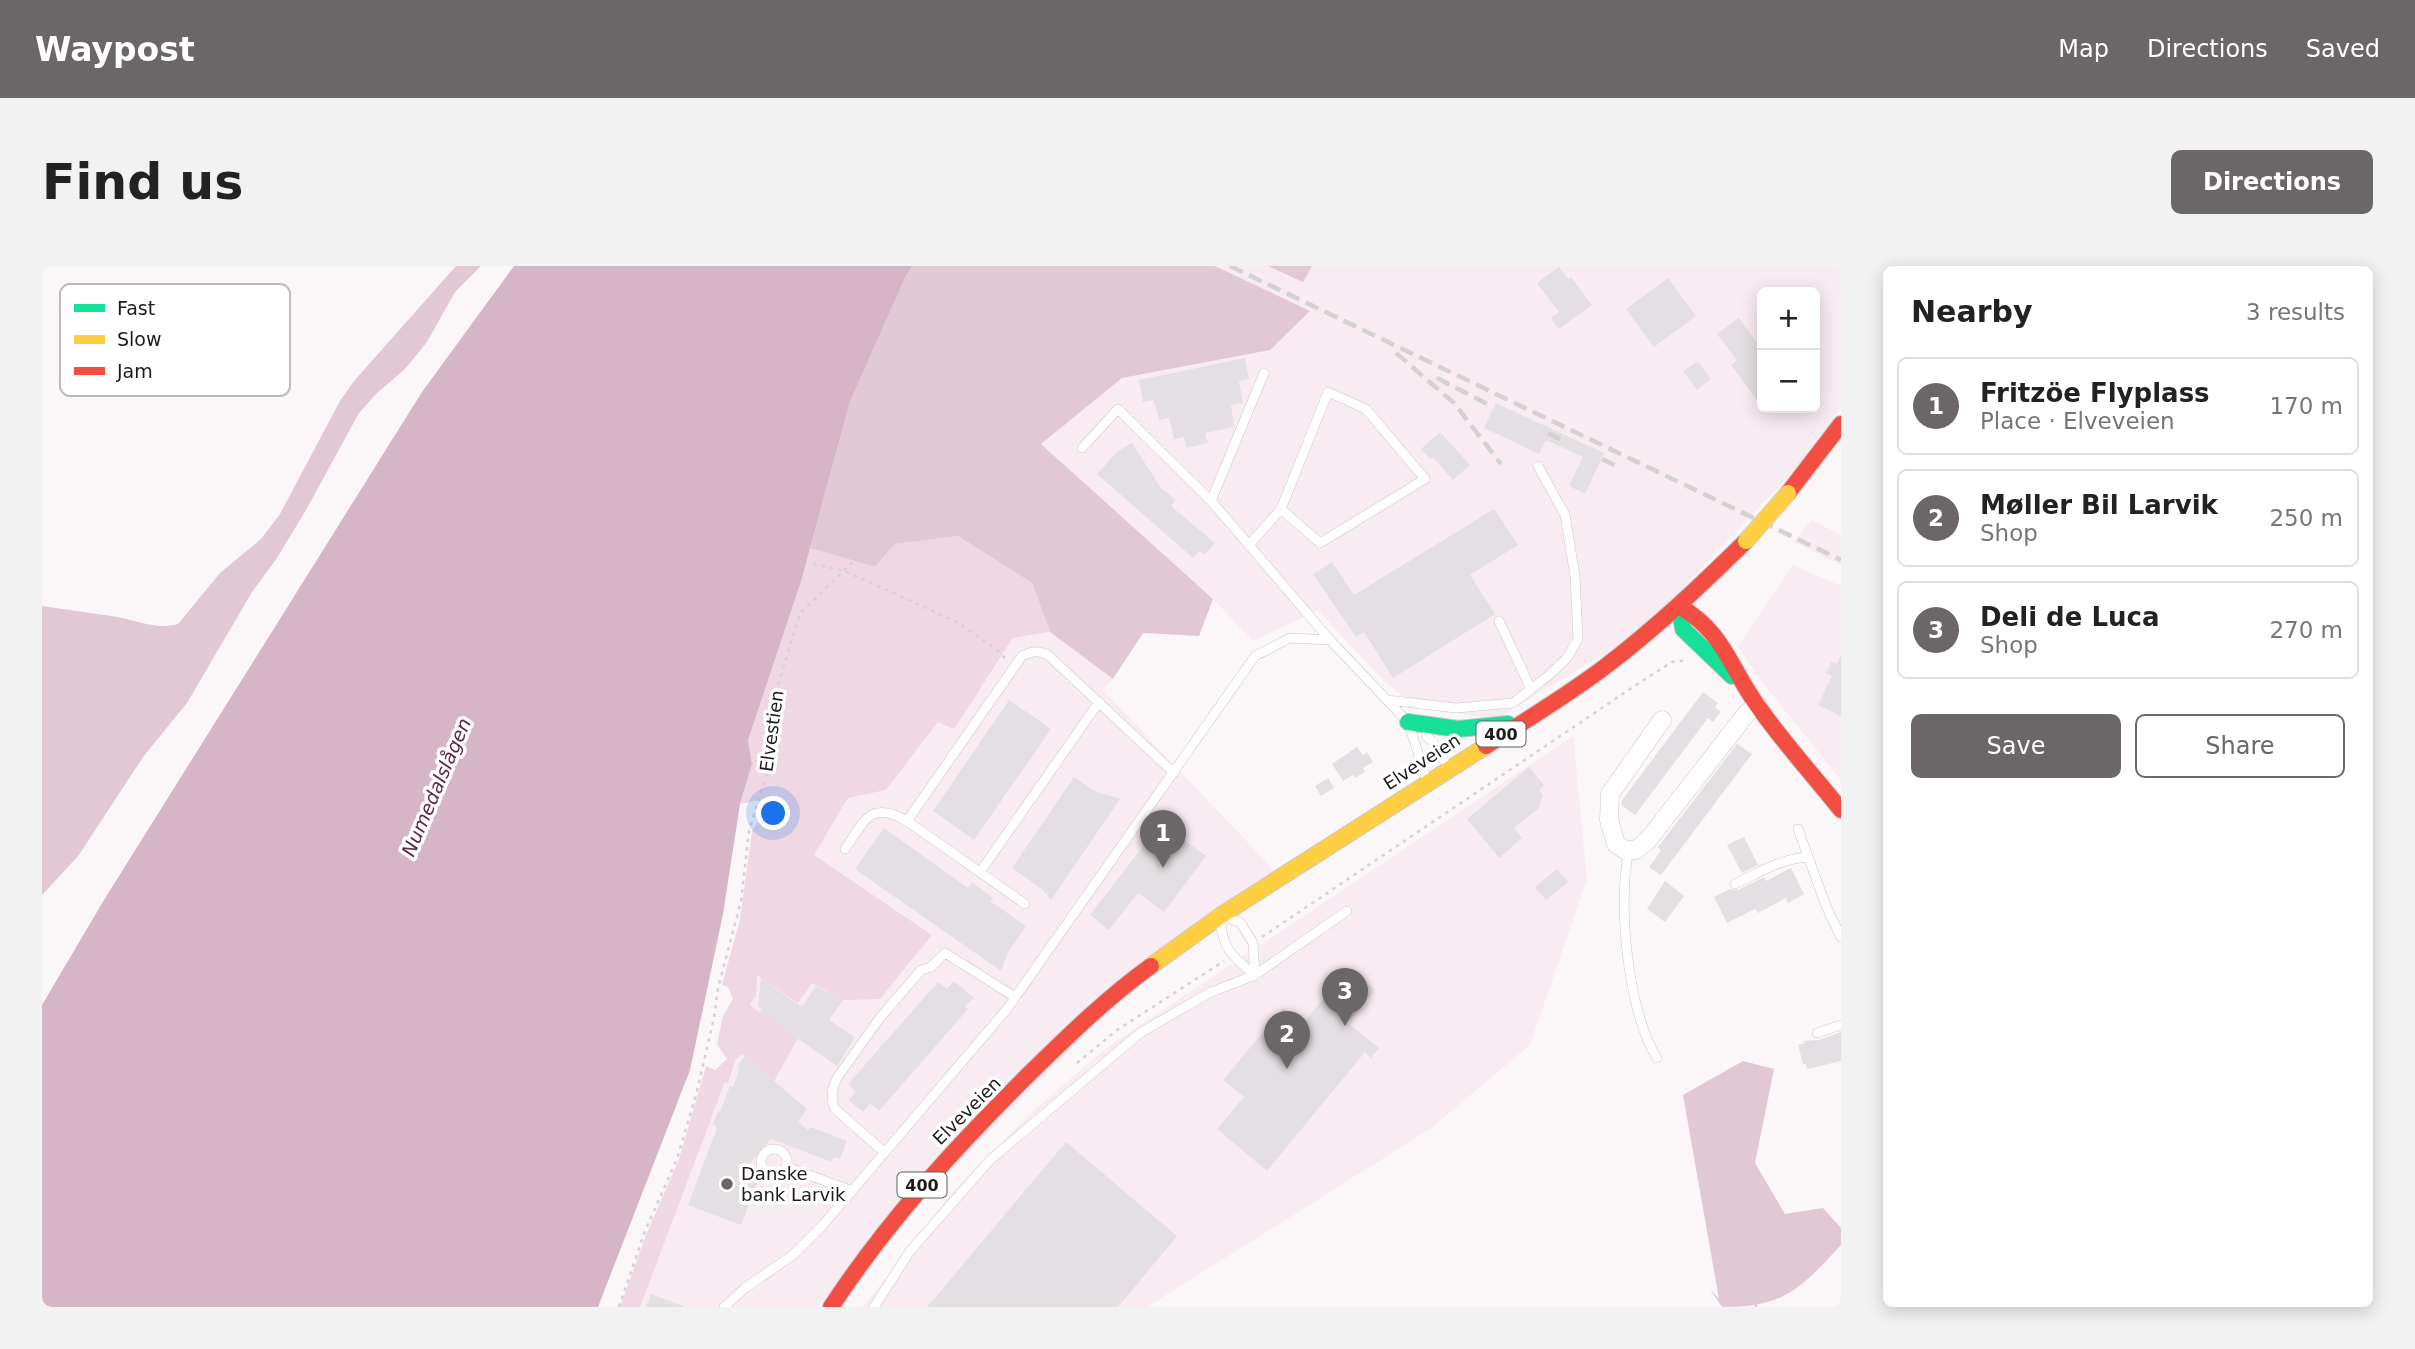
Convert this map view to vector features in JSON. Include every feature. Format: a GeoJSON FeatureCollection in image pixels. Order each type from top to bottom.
{"type":"FeatureCollection","features":[{"type":"Feature","properties":{"kind":"main road","name":"Elveveien"},"geometry":{"type":"LineString","coordinates":[[831,1307],[861,1262],[930,1176],[1087,1017],[1144,971],[1220,916],[1433,785],[1521,722],[1626,653],[1746,541],[1788,493],[1841,424]]}},
{"type":"Feature","properties":{"kind":"main road"},"geometry":{"type":"LineString","coordinates":[[1678,633],[1679,606],[1702,610],[1753,699],[1841,810]]}},
{"type":"Feature","properties":{"kind":"main road"},"geometry":{"type":"LineString","coordinates":[[1678,633],[1702,610]]}},
{"type":"Feature","properties":{"kind":"main road"},"geometry":{"type":"LineString","coordinates":[[1678,633],[1753,699]]}},
{"type":"Feature","properties":{"kind":"main road","name":"400"},"geometry":{"type":"LineString","coordinates":[[1408,722],[1465,730],[1521,722]]}},
{"type":"Feature","properties":{"kind":"main road"},"geometry":{"type":"LineString","coordinates":[[1216,940],[1246,919]]}},
{"type":"Feature","properties":{"kind":"main road","name":"Elveveien"},"geometry":{"type":"LineString","coordinates":[[1029,1076],[1143,992]]}},
{"type":"Feature","properties":{"kind":"street"},"geometry":{"type":"LineString","coordinates":[[1662,720],[1610,794],[1608,809],[1612,835],[1618,847],[1629,850],[1641,848],[1747,713],[1753,699]]}},
{"type":"Feature","properties":{"kind":"lane"},"geometry":{"type":"LineString","coordinates":[[1211,501],[1264,373]]}},
{"type":"Feature","properties":{"kind":"lane"},"geometry":{"type":"LineString","coordinates":[[1249,545],[1281,509],[1328,392],[1366,410],[1425,479],[1320,543],[1281,509]]}},
{"type":"Feature","properties":{"kind":"lane"},"geometry":{"type":"LineString","coordinates":[[1082,448],[1118,409],[1211,501],[1329,640],[1408,722],[1433,742],[1449,774]]}},
{"type":"Feature","properties":{"kind":"lane","name":"Elveveien"},"geometry":{"type":"LineString","coordinates":[[1387,700],[1457,708],[1513,703],[1567,657],[1578,639],[1575,576],[1565,515],[1538,466]]}},
{"type":"Feature","properties":{"kind":"lane"},"geometry":{"type":"LineString","coordinates":[[1499,621],[1531,689]]}},
{"type":"Feature","properties":{"kind":"lane"},"geometry":{"type":"LineString","coordinates":[[724,1307],[745,1288],[793,1255],[822,1226],[850,1190],[995,1024],[1255,656],[1290,638],[1329,640]]}},
{"type":"Feature","properties":{"kind":"lane"},"geometry":{"type":"LineString","coordinates":[[908,821],[1013,667],[1032,651],[1048,654],[1174,773]]}},
{"type":"Feature","properties":{"kind":"lane"},"geometry":{"type":"LineString","coordinates":[[980,872],[1100,702]]}},
{"type":"Feature","properties":{"kind":"lane"},"geometry":{"type":"LineString","coordinates":[[1408,722],[1433,785]]}},
{"type":"Feature","properties":{"kind":"lane"},"geometry":{"type":"LineString","coordinates":[[845,849],[862,823],[871,815],[884,811],[893,813],[1025,904]]}},
{"type":"Feature","properties":{"kind":"lane"},"geometry":{"type":"LineString","coordinates":[[1798,830],[1826,906],[1841,937]]}},
{"type":"Feature","properties":{"kind":"lane"},"geometry":{"type":"LineString","coordinates":[[1629,850],[1624,900],[1628,956],[1640,1020],[1657,1058]]}},
{"type":"Feature","properties":{"kind":"lane"},"geometry":{"type":"LineString","coordinates":[[1735,884],[1776,863],[1791,858],[1808,857]]}},
{"type":"Feature","properties":{"kind":"lane"},"geometry":{"type":"LineString","coordinates":[[874,1307],[910,1251],[990,1160],[1140,1033],[1209,993],[1255,975],[1347,911]]}},
{"type":"Feature","properties":{"kind":"lane"},"geometry":{"type":"LineString","coordinates":[[1220,916],[1246,919],[1253,943],[1255,975],[1216,940],[1220,916]]}},
{"type":"Feature","properties":{"kind":"lane"},"geometry":{"type":"LineString","coordinates":[[884,1152],[835,1109],[832,1101],[832,1088],[837,1078],[879,1019],[921,970],[931,967],[945,953],[1015,997]]}},
{"type":"Feature","properties":{"kind":"lane"},"geometry":{"type":"LineString","coordinates":[[1817,1033],[1841,1025]]}},
{"type":"Feature","properties":{"kind":"lane"},"geometry":{"type":"LineString","coordinates":[[787,1167],[850,1190]]}},
{"type":"Feature","properties":{"kind":"path","name":"Elvestien"},"geometry":{"type":"LineString","coordinates":[[619,1307],[645,1231],[677,1159],[702,1073],[718,988],[741,901],[749,831],[769,767],[778,712],[777,689],[792,636],[800,613],[857,558],[874,523],[876,494],[880,486],[896,475],[899,458],[888,393],[890,362],[929,266]]}},
{"type":"Feature","properties":{"kind":"path"},"geometry":{"type":"LineString","coordinates":[[813,564],[845,571],[957,622],[996,649],[1013,667]]}},
{"type":"Feature","properties":{"kind":"path"},"geometry":{"type":"LineString","coordinates":[[1253,943],[1672,662],[1691,661]]}},
{"type":"Feature","properties":{"kind":"path"},"geometry":{"type":"LineString","coordinates":[[1069,1069],[1117,1030],[1231,956]]}},
{"type":"Feature","properties":{"kind":"path"},"geometry":{"type":"LineString","coordinates":[[1756,1307],[1754,1294],[1757,1283]]}},
{"type":"Feature","properties":{"kind":"shaded area"},"geometry":{"type":"Polygon","coordinates":[[[456,266],[481,266],[455,292],[427,342],[405,369],[359,413],[306,510],[277,558],[252,592],[187,703],[143,757],[79,855],[42,895],[42,606],[156,625],[178,624],[220,573],[261,539],[280,514],[340,401],[354,381],[456,266]]]}},
{"type":"Feature","properties":{"kind":"shaded area"},"geometry":{"type":"Polygon","coordinates":[[[912,266],[1215,266],[1310,311],[1270,350],[1122,378],[1041,444],[1213,599],[1199,636],[1143,633],[1113,679],[1050,632],[1032,583],[958,536],[895,544],[875,567],[810,548],[850,402],[912,266]]]}},
{"type":"Feature","properties":{"kind":"shaded area"},"geometry":{"type":"Polygon","coordinates":[[[1215,266],[1268,266],[1303,282],[1312,266],[1841,266],[1841,408],[1810,453],[1646,628],[1497,719],[1416,707],[1384,681],[1318,610],[1253,641],[1213,599],[1041,444],[1122,378],[1270,350],[1310,311],[1215,266]]]}},
{"type":"Feature","properties":{"kind":"shaded area"},"geometry":{"type":"Polygon","coordinates":[[[1268,266],[1312,266],[1303,282],[1268,266]]]}},
{"type":"Feature","properties":{"kind":"shaded area"},"geometry":{"type":"Polygon","coordinates":[[[1812,520],[1841,535],[1841,565],[1793,542],[1812,520]]]}},
{"type":"Feature","properties":{"kind":"shaded area"},"geometry":{"type":"Polygon","coordinates":[[[958,536],[1032,583],[1050,632],[1013,638],[954,729],[938,722],[886,790],[848,798],[814,855],[932,935],[880,999],[843,1000],[812,983],[798,1003],[757,975],[756,996],[749,1005],[798,1038],[774,1081],[742,1054],[735,1061],[640,1307],[620,1307],[646,1235],[679,1159],[706,1066],[715,1070],[727,1059],[717,1044],[723,1016],[733,999],[728,987],[722,985],[740,919],[752,831],[774,797],[740,804],[752,764],[748,740],[810,548],[875,567],[895,544],[958,536]]]}},
{"type":"Feature","properties":{"kind":"shaded area"},"geometry":{"type":"Polygon","coordinates":[[[1793,565],[1841,586],[1841,780],[1758,677],[1738,646],[1793,565]]]}},
{"type":"Feature","properties":{"kind":"shaded area"},"geometry":{"type":"Polygon","coordinates":[[[1050,632],[1113,679],[1103,690],[1274,870],[1194,923],[817,1307],[640,1307],[735,1061],[742,1054],[797,1038],[749,1005],[757,974],[812,982],[832,995],[880,999],[932,935],[814,855],[848,798],[886,790],[938,722],[954,728],[1014,638],[1050,632]]]}},
{"type":"Feature","properties":{"kind":"shaded area"},"geometry":{"type":"Polygon","coordinates":[[[1573,736],[1587,879],[1530,1045],[1430,1129],[1147,1307],[863,1307],[955,1189],[1034,1110],[1109,1046],[1573,736]]]}},
{"type":"Feature","properties":{"kind":"shaded area"},"geometry":{"type":"Polygon","coordinates":[[[1743,1061],[1774,1069],[1755,1163],[1785,1214],[1823,1208],[1841,1228],[1841,1245],[1790,1293],[1761,1304],[1722,1307],[1710,1289],[1719,1299],[1683,1095],[1743,1061]]]}},
{"type":"Feature","properties":{"kind":"water","name":"Numedalslågen"},"geometry":{"type":"Polygon","coordinates":[[[514,266],[912,266],[850,402],[801,581],[748,740],[752,764],[740,804],[723,914],[690,1070],[598,1307],[42,1307],[42,1005],[104,900],[422,392],[514,266]]]}},
{"type":"Feature","properties":{"kind":"building"},"geometry":{"type":"Polygon","coordinates":[[[1559,267],[1568,279],[1571,277],[1592,305],[1559,329],[1551,318],[1559,312],[1537,283],[1559,267]]]}},
{"type":"Feature","properties":{"kind":"building"},"geometry":{"type":"Polygon","coordinates":[[[1668,278],[1696,316],[1654,347],[1626,309],[1668,278]]]}},
{"type":"Feature","properties":{"kind":"building"},"geometry":{"type":"Polygon","coordinates":[[[1739,318],[1757,343],[1757,400],[1731,365],[1737,360],[1717,334],[1739,318]]]}},
{"type":"Feature","properties":{"kind":"building"},"geometry":{"type":"Polygon","coordinates":[[[1245,358],[1249,379],[1239,381],[1243,403],[1231,405],[1234,427],[1205,433],[1208,443],[1186,448],[1184,437],[1174,439],[1169,418],[1159,420],[1154,400],[1143,402],[1139,380],[1245,358]]]}},
{"type":"Feature","properties":{"kind":"building"},"geometry":{"type":"Polygon","coordinates":[[[1698,361],[1711,379],[1697,390],[1683,371],[1698,361]]]}},
{"type":"Feature","properties":{"kind":"building"},"geometry":{"type":"Polygon","coordinates":[[[1496,403],[1604,453],[1585,494],[1569,486],[1583,457],[1546,440],[1539,454],[1484,428],[1496,403]]]}},
{"type":"Feature","properties":{"kind":"building"},"geometry":{"type":"Polygon","coordinates":[[[1440,432],[1470,465],[1453,480],[1433,457],[1430,459],[1421,449],[1440,432]]]}},
{"type":"Feature","properties":{"kind":"building"},"geometry":{"type":"Polygon","coordinates":[[[1132,443],[1161,488],[1176,500],[1171,506],[1215,543],[1204,555],[1199,551],[1193,558],[1097,474],[1118,451],[1132,443]]]}},
{"type":"Feature","properties":{"kind":"building"},"geometry":{"type":"Polygon","coordinates":[[[1494,509],[1518,545],[1470,575],[1495,614],[1393,678],[1364,632],[1356,637],[1313,574],[1332,562],[1354,595],[1494,509]]]}},
{"type":"Feature","properties":{"kind":"building"},"geometry":{"type":"Polygon","coordinates":[[[1841,655],[1841,716],[1818,705],[1832,676],[1826,673],[1831,662],[1837,664],[1841,655]]]}},
{"type":"Feature","properties":{"kind":"building"},"geometry":{"type":"Polygon","coordinates":[[[1703,692],[1718,703],[1715,707],[1721,712],[1713,722],[1708,718],[1635,815],[1621,805],[1622,800],[1703,692]]]}},
{"type":"Feature","properties":{"kind":"building"},"geometry":{"type":"Polygon","coordinates":[[[1009,700],[1051,729],[974,840],[933,811],[1009,700]]]}},
{"type":"Feature","properties":{"kind":"building"},"geometry":{"type":"Polygon","coordinates":[[[1737,744],[1752,754],[1661,875],[1649,867],[1661,851],[1658,847],[1737,744]]]}},
{"type":"Feature","properties":{"kind":"building"},"geometry":{"type":"Polygon","coordinates":[[[1357,747],[1363,755],[1367,752],[1373,762],[1363,768],[1365,772],[1343,781],[1332,764],[1357,747]]]}},
{"type":"Feature","properties":{"kind":"building"},"geometry":{"type":"Polygon","coordinates":[[[1529,767],[1544,785],[1539,790],[1543,795],[1539,808],[1514,828],[1522,838],[1499,858],[1467,819],[1529,767]]]}},
{"type":"Feature","properties":{"kind":"building"},"geometry":{"type":"Polygon","coordinates":[[[1074,777],[1094,791],[1120,799],[1051,900],[1042,889],[1012,868],[1074,777]]]}},
{"type":"Feature","properties":{"kind":"building"},"geometry":{"type":"Polygon","coordinates":[[[1328,778],[1334,788],[1321,796],[1315,786],[1328,778]]]}},
{"type":"Feature","properties":{"kind":"building"},"geometry":{"type":"Polygon","coordinates":[[[1161,823],[1206,856],[1164,912],[1138,893],[1109,930],[1090,915],[1161,823]]]}},
{"type":"Feature","properties":{"kind":"building"},"geometry":{"type":"Polygon","coordinates":[[[884,828],[968,888],[972,882],[993,898],[990,901],[1026,926],[1008,952],[1001,971],[855,869],[884,828]]]}},
{"type":"Feature","properties":{"kind":"building"},"geometry":{"type":"Polygon","coordinates":[[[1744,837],[1758,865],[1742,873],[1727,845],[1744,837]]]}},
{"type":"Feature","properties":{"kind":"building"},"geometry":{"type":"Polygon","coordinates":[[[1791,868],[1804,894],[1788,903],[1786,898],[1758,913],[1755,909],[1727,923],[1714,897],[1730,889],[1738,890],[1764,877],[1766,881],[1791,868]]]}},
{"type":"Feature","properties":{"kind":"building"},"geometry":{"type":"Polygon","coordinates":[[[1557,869],[1568,882],[1546,900],[1535,887],[1557,869]]]}},
{"type":"Feature","properties":{"kind":"building"},"geometry":{"type":"Polygon","coordinates":[[[1665,881],[1684,896],[1665,922],[1647,909],[1665,881]]]}},
{"type":"Feature","properties":{"kind":"building"},"geometry":{"type":"Polygon","coordinates":[[[1348,968],[1375,990],[1348,1023],[1379,1048],[1371,1058],[1365,1052],[1267,1171],[1217,1129],[1244,1097],[1223,1080],[1283,1008],[1303,1024],[1348,968]]]}},
{"type":"Feature","properties":{"kind":"building"},"geometry":{"type":"Polygon","coordinates":[[[761,978],[802,1007],[816,986],[843,1000],[829,1020],[855,1037],[837,1066],[759,1012],[762,1009],[758,1006],[761,978]]]}},
{"type":"Feature","properties":{"kind":"building"},"geometry":{"type":"Polygon","coordinates":[[[954,981],[974,998],[965,1006],[968,1009],[879,1111],[870,1103],[863,1112],[849,1100],[856,1092],[848,1084],[938,982],[947,989],[954,981]]]}},
{"type":"Feature","properties":{"kind":"building"},"geometry":{"type":"Polygon","coordinates":[[[1841,1032],[1841,1061],[1807,1069],[1798,1045],[1841,1032]]]}},
{"type":"Feature","properties":{"kind":"building"},"geometry":{"type":"Polygon","coordinates":[[[745,1056],[807,1109],[798,1122],[808,1130],[811,1127],[847,1141],[840,1159],[834,1157],[832,1162],[771,1139],[742,1172],[759,1178],[741,1225],[688,1205],[717,1128],[713,1124],[730,1086],[733,1087],[740,1066],[738,1064],[745,1056]]]}},
{"type":"Feature","properties":{"kind":"building"},"geometry":{"type":"Polygon","coordinates":[[[1066,1142],[1177,1236],[1118,1307],[927,1307],[1066,1142]]]}},
{"type":"Feature","properties":{"kind":"building"},"geometry":{"type":"Polygon","coordinates":[[[651,1294],[683,1306],[683,1307],[646,1307],[651,1294]]]}},
{"type":"Feature","properties":{"kind":"railway"},"geometry":{"type":"LineString","coordinates":[[1230,266],[1841,560]]}},
{"type":"Feature","properties":{"kind":"railway"},"geometry":{"type":"LineString","coordinates":[[1396,353],[1454,403],[1501,464]]}},
{"type":"Feature","properties":{"kind":"railway"},"geometry":{"type":"LineString","coordinates":[[1437,378],[1493,407]]}},
{"type":"Feature","properties":{"kind":"railway"},"geometry":{"type":"LineString","coordinates":[[1548,433],[1562,440]]}},
{"type":"Feature","properties":{"kind":"railway"},"geometry":{"type":"LineString","coordinates":[[1602,459],[1620,468]]}},
{"type":"Feature","properties":{"kind":"traffic: fast"},"geometry":{"type":"LineString","coordinates":[[1679,606],[1683,629],[1732,676]]}},
{"type":"Feature","properties":{"kind":"traffic: fast"},"geometry":{"type":"LineString","coordinates":[[1408,722],[1458,729],[1508,724]]}},
{"type":"Feature","properties":{"kind":"traffic: slow"},"geometry":{"type":"LineString","coordinates":[[1746,541],[1788,493]]}},
{"type":"Feature","properties":{"kind":"traffic: slow"},"geometry":{"type":"LineString","coordinates":[[1151,966],[1220,916],[1486,746]]}},
{"type":"Feature","properties":{"kind":"traffic: jam"},"geometry":{"type":"LineString","coordinates":[[1788,493],[1841,424]]}},
{"type":"Feature","properties":{"kind":"traffic: jam"},"geometry":{"type":"LineString","coordinates":[[1486,746],[1577,687],[1625,652],[1746,541]]}},
{"type":"Feature","properties":{"kind":"traffic: jam"},"geometry":{"type":"LineString","coordinates":[[1679,606],[1694,616],[1716,638],[1767,719],[1841,810]]}},
{"type":"Feature","properties":{"kind":"traffic: jam"},"geometry":{"type":"LineString","coordinates":[[831,1307],[898,1216],[971,1133],[1086,1020],[1151,966]]}},
{"type":"Feature","properties":{"kind":"place","name":"Fritzöe Flyplass"},"geometry":{"type":"Point","coordinates":[1163,868]}},
{"type":"Feature","properties":{"kind":"place","name":"Deli de Luca"},"geometry":{"type":"Point","coordinates":[1345,1026]}},
{"type":"Feature","properties":{"kind":"place","name":"Møller Bil Larvik"},"geometry":{"type":"Point","coordinates":[1287,1069]}},
{"type":"Feature","properties":{"kind":"place","name":"Danske bank Larvik"},"geometry":{"type":"Point","coordinates":[727,1184]}}]}
